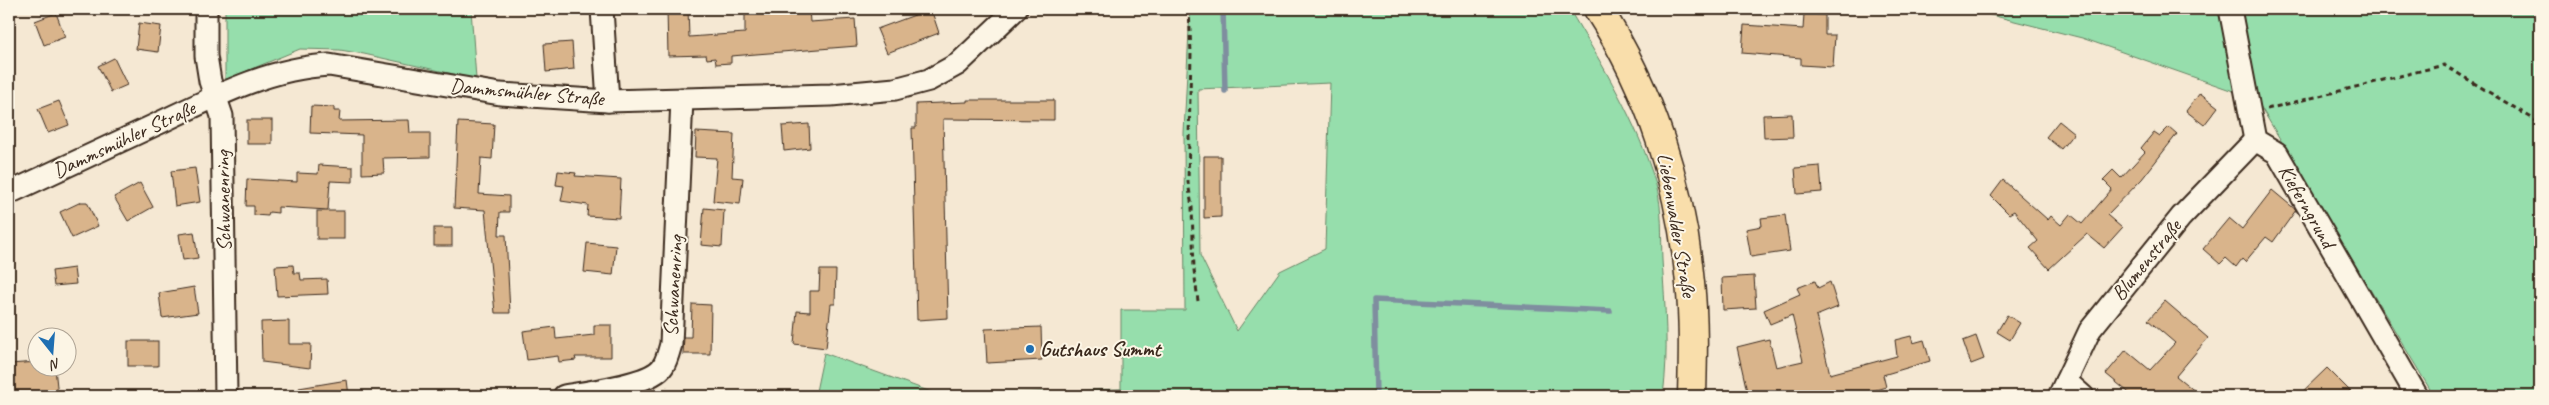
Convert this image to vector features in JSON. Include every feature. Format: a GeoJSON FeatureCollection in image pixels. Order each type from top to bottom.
{"type":"FeatureCollection","features":[{"type":"Feature","properties":{"kind":"main road","name":"Liebenwalder Straße"},"geometry":{"type":"LineString","coordinates":[[1598,9],[1628,58],[1643,91],[1672,178],[1690,284],[1692,396]]}},
{"type":"Feature","properties":{"kind":"street","name":"Schwanenring"},"geometry":{"type":"LineString","coordinates":[[206,9],[206,56],[210,82],[222,116],[226,396]]}},
{"type":"Feature","properties":{"kind":"street"},"geometry":{"type":"LineString","coordinates":[[602,9],[608,101]]}},
{"type":"Feature","properties":{"kind":"street","name":"Dammsmühler Straße"},"geometry":{"type":"LineString","coordinates":[[9,194],[216,96],[285,70],[329,65],[500,94],[608,101],[831,95],[895,89],[929,80],[958,64],[1016,9]]}},
{"type":"Feature","properties":{"kind":"street"},"geometry":{"type":"LineString","coordinates":[[2230,9],[2255,140]]}},
{"type":"Feature","properties":{"kind":"street","name":"Schwanenring"},"geometry":{"type":"LineString","coordinates":[[564,396],[628,384],[648,377],[663,367],[671,344],[682,99]]}},
{"type":"Feature","properties":{"kind":"street","name":"Blumenstraße"},"geometry":{"type":"LineString","coordinates":[[2062,389],[2090,330],[2181,217],[2255,140]]}},
{"type":"Feature","properties":{"kind":"street","name":"Kieferngrund"},"geometry":{"type":"LineString","coordinates":[[2255,140],[2276,153],[2417,396]]}},
{"type":"Feature","properties":{"kind":"street"},"geometry":{"type":"LineString","coordinates":[[2062,389],[2082,396]]}},
{"type":"Feature","properties":{"kind":"path"},"geometry":{"type":"LineString","coordinates":[[1189,9],[1191,53],[1188,182],[1192,207],[1194,270],[1198,301]]}},
{"type":"Feature","properties":{"kind":"path"},"geometry":{"type":"LineString","coordinates":[[2250,114],[2444,65],[2540,123]]}},
{"type":"Feature","properties":{"kind":"green space"},"geometry":{"type":"Polygon","coordinates":[[[225,9],[471,9],[476,79],[364,54],[340,50],[300,49],[225,80],[225,9]]]}},
{"type":"Feature","properties":{"kind":"green space"},"geometry":{"type":"Polygon","coordinates":[[[1190,9],[1569,9],[1618,94],[1639,139],[1656,185],[1661,213],[1666,328],[1663,396],[942,396],[1121,389],[1121,310],[1185,310],[1184,133],[1190,9]],[[1330,83],[1198,89],[1200,255],[1237,331],[1280,271],[1325,249],[1330,83]]]}},
{"type":"Feature","properties":{"kind":"green space"},"geometry":{"type":"Polygon","coordinates":[[[1967,9],[2540,9],[2540,396],[2434,396],[2256,99],[2082,38],[1967,9]]]}},
{"type":"Feature","properties":{"kind":"green space"},"geometry":{"type":"Polygon","coordinates":[[[824,353],[942,396],[815,396],[824,353]]]}},
{"type":"Feature","properties":{"kind":"building"},"geometry":{"type":"Polygon","coordinates":[[[667,9],[688,9],[689,37],[745,33],[745,13],[758,13],[758,9],[809,9],[810,22],[855,19],[857,46],[731,56],[731,63],[716,64],[715,58],[707,59],[706,55],[668,56],[667,9]]]}},
{"type":"Feature","properties":{"kind":"building"},"geometry":{"type":"Polygon","coordinates":[[[931,9],[939,33],[887,53],[877,29],[931,9]]]}},
{"type":"Feature","properties":{"kind":"building"},"geometry":{"type":"Polygon","coordinates":[[[56,13],[65,37],[44,45],[35,21],[56,13]]]}},
{"type":"Feature","properties":{"kind":"building"},"geometry":{"type":"Polygon","coordinates":[[[1804,14],[1825,15],[1825,35],[1835,35],[1833,67],[1801,65],[1801,58],[1742,53],[1744,25],[1803,29],[1804,14]]]}},
{"type":"Feature","properties":{"kind":"building"},"geometry":{"type":"Polygon","coordinates":[[[139,23],[161,26],[158,52],[136,49],[139,23]]]}},
{"type":"Feature","properties":{"kind":"building"},"geometry":{"type":"Polygon","coordinates":[[[572,42],[574,69],[546,72],[544,44],[572,42]]]}},
{"type":"Feature","properties":{"kind":"building"},"geometry":{"type":"Polygon","coordinates":[[[114,58],[127,85],[111,92],[98,66],[114,58]]]}},
{"type":"Feature","properties":{"kind":"building"},"geometry":{"type":"Polygon","coordinates":[[[2200,93],[2218,107],[2204,125],[2186,111],[2200,93]]]}},
{"type":"Feature","properties":{"kind":"building"},"geometry":{"type":"Polygon","coordinates":[[[967,100],[1054,100],[1054,120],[943,119],[948,318],[917,320],[912,128],[916,128],[916,104],[967,102],[967,100]]]}},
{"type":"Feature","properties":{"kind":"building"},"geometry":{"type":"Polygon","coordinates":[[[59,101],[69,125],[48,133],[38,109],[59,101]]]}},
{"type":"Feature","properties":{"kind":"building"},"geometry":{"type":"Polygon","coordinates":[[[311,106],[334,107],[334,111],[340,111],[339,121],[409,120],[410,133],[430,133],[430,157],[383,158],[384,173],[362,174],[362,135],[310,133],[311,106]]]}},
{"type":"Feature","properties":{"kind":"building"},"geometry":{"type":"Polygon","coordinates":[[[1792,114],[1793,137],[1764,138],[1763,115],[1792,114]]]}},
{"type":"Feature","properties":{"kind":"building"},"geometry":{"type":"Polygon","coordinates":[[[247,120],[272,120],[272,144],[247,144],[247,120]]]}},
{"type":"Feature","properties":{"kind":"building"},"geometry":{"type":"Polygon","coordinates":[[[2059,121],[2074,133],[2061,149],[2046,137],[2059,121]]]}},
{"type":"Feature","properties":{"kind":"building"},"geometry":{"type":"Polygon","coordinates":[[[458,122],[494,124],[492,159],[481,158],[479,194],[509,196],[509,212],[500,212],[499,235],[506,235],[510,313],[495,313],[485,210],[454,208],[458,122]]]}},
{"type":"Feature","properties":{"kind":"building"},"geometry":{"type":"Polygon","coordinates":[[[809,124],[810,148],[784,151],[782,126],[809,124]]]}},
{"type":"Feature","properties":{"kind":"building"},"geometry":{"type":"Polygon","coordinates":[[[2169,127],[2177,134],[2142,179],[2107,215],[2122,228],[2104,248],[2087,234],[2049,269],[2030,248],[2038,241],[2014,211],[2009,214],[1991,196],[2003,180],[2048,220],[2051,216],[2061,225],[2070,214],[2082,224],[2112,189],[2103,180],[2113,170],[2121,178],[2145,152],[2141,148],[2154,132],[2160,136],[2169,127]]]}},
{"type":"Feature","properties":{"kind":"building"},"geometry":{"type":"Polygon","coordinates":[[[696,132],[734,134],[732,177],[743,178],[740,204],[713,201],[717,158],[695,157],[696,132]]]}},
{"type":"Feature","properties":{"kind":"building"},"geometry":{"type":"Polygon","coordinates":[[[1204,156],[1221,156],[1221,217],[1204,218],[1204,156]]]}},
{"type":"Feature","properties":{"kind":"building"},"geometry":{"type":"Polygon","coordinates":[[[319,165],[353,167],[353,182],[330,181],[328,210],[278,207],[278,213],[269,212],[268,216],[254,215],[254,206],[246,206],[247,179],[297,182],[297,173],[318,174],[319,165]]]}},
{"type":"Feature","properties":{"kind":"building"},"geometry":{"type":"Polygon","coordinates":[[[1820,166],[1822,192],[1797,194],[1795,168],[1820,166]]]}},
{"type":"Feature","properties":{"kind":"building"},"geometry":{"type":"Polygon","coordinates":[[[195,168],[200,202],[175,206],[171,171],[195,168]]]}},
{"type":"Feature","properties":{"kind":"building"},"geometry":{"type":"Polygon","coordinates":[[[558,171],[576,173],[575,176],[621,179],[619,218],[587,216],[588,205],[561,201],[564,186],[556,185],[558,171]]]}},
{"type":"Feature","properties":{"kind":"building"},"geometry":{"type":"Polygon","coordinates":[[[140,183],[153,207],[128,221],[114,197],[140,183]]]}},
{"type":"Feature","properties":{"kind":"building"},"geometry":{"type":"Polygon","coordinates":[[[2272,190],[2296,210],[2273,242],[2266,237],[2245,262],[2242,259],[2236,267],[2226,258],[2220,264],[2203,249],[2229,218],[2242,229],[2272,190]]]}},
{"type":"Feature","properties":{"kind":"building"},"geometry":{"type":"Polygon","coordinates":[[[81,202],[87,202],[98,226],[72,238],[60,212],[81,202]]]}},
{"type":"Feature","properties":{"kind":"building"},"geometry":{"type":"Polygon","coordinates":[[[704,208],[724,210],[722,247],[701,245],[704,208]]]}},
{"type":"Feature","properties":{"kind":"building"},"geometry":{"type":"Polygon","coordinates":[[[317,211],[344,211],[344,239],[317,239],[317,211]]]}},
{"type":"Feature","properties":{"kind":"building"},"geometry":{"type":"Polygon","coordinates":[[[1785,215],[1790,251],[1751,257],[1746,229],[1762,226],[1761,218],[1785,215]]]}},
{"type":"Feature","properties":{"kind":"building"},"geometry":{"type":"Polygon","coordinates":[[[434,228],[452,228],[452,246],[434,246],[434,228]]]}},
{"type":"Feature","properties":{"kind":"building"},"geometry":{"type":"Polygon","coordinates":[[[194,232],[198,258],[183,260],[179,234],[194,232]]]}},
{"type":"Feature","properties":{"kind":"building"},"geometry":{"type":"Polygon","coordinates":[[[587,243],[616,246],[613,275],[584,272],[587,243]]]}},
{"type":"Feature","properties":{"kind":"building"},"geometry":{"type":"Polygon","coordinates":[[[293,265],[294,273],[300,273],[301,280],[327,279],[328,294],[277,296],[275,266],[293,265]]]}},
{"type":"Feature","properties":{"kind":"building"},"geometry":{"type":"Polygon","coordinates":[[[74,268],[76,284],[54,286],[52,271],[74,268]]]}},
{"type":"Feature","properties":{"kind":"building"},"geometry":{"type":"Polygon","coordinates":[[[820,270],[836,270],[835,304],[831,304],[826,348],[794,344],[797,311],[810,312],[810,291],[819,291],[820,270]]]}},
{"type":"Feature","properties":{"kind":"building"},"geometry":{"type":"Polygon","coordinates":[[[1754,276],[1756,308],[1723,310],[1722,278],[1754,276]]]}},
{"type":"Feature","properties":{"kind":"building"},"geometry":{"type":"Polygon","coordinates":[[[1815,281],[1818,288],[1830,282],[1838,307],[1816,316],[1830,374],[1897,356],[1895,340],[1911,336],[1913,343],[1924,340],[1930,361],[1883,375],[1886,387],[1854,396],[1748,396],[1737,347],[1769,339],[1776,367],[1803,361],[1792,315],[1770,324],[1764,310],[1800,294],[1797,288],[1815,281]]]}},
{"type":"Feature","properties":{"kind":"building"},"geometry":{"type":"Polygon","coordinates":[[[194,287],[198,313],[162,318],[159,293],[194,287]]]}},
{"type":"Feature","properties":{"kind":"building"},"geometry":{"type":"Polygon","coordinates":[[[2165,301],[2208,338],[2176,376],[2201,396],[2133,396],[2106,374],[2126,350],[2150,370],[2175,343],[2148,320],[2165,301]]]}},
{"type":"Feature","properties":{"kind":"building"},"geometry":{"type":"Polygon","coordinates":[[[692,304],[711,305],[710,354],[683,354],[684,337],[691,337],[692,304]]]}},
{"type":"Feature","properties":{"kind":"building"},"geometry":{"type":"Polygon","coordinates":[[[2007,315],[2020,323],[2010,340],[1997,332],[2007,315]]]}},
{"type":"Feature","properties":{"kind":"building"},"geometry":{"type":"Polygon","coordinates":[[[289,321],[289,344],[311,344],[310,368],[262,362],[261,322],[289,321]]]}},
{"type":"Feature","properties":{"kind":"building"},"geometry":{"type":"Polygon","coordinates":[[[594,325],[611,325],[611,357],[575,357],[576,360],[559,362],[558,356],[527,360],[523,331],[555,327],[556,339],[594,335],[594,325]]]}},
{"type":"Feature","properties":{"kind":"building"},"geometry":{"type":"Polygon","coordinates":[[[1041,327],[1042,360],[987,363],[985,329],[1041,327]]]}},
{"type":"Feature","properties":{"kind":"building"},"geometry":{"type":"Polygon","coordinates":[[[1976,336],[1984,359],[1971,364],[1963,341],[1976,336]]]}},
{"type":"Feature","properties":{"kind":"building"},"geometry":{"type":"Polygon","coordinates":[[[128,341],[158,341],[158,366],[128,366],[128,341]]]}},
{"type":"Feature","properties":{"kind":"building"},"geometry":{"type":"Polygon","coordinates":[[[28,363],[28,378],[56,378],[58,396],[9,396],[9,364],[28,363]]]}},
{"type":"Feature","properties":{"kind":"building"},"geometry":{"type":"Polygon","coordinates":[[[2327,368],[2355,396],[2298,396],[2327,368]]]}},
{"type":"Feature","properties":{"kind":"building"},"geometry":{"type":"Polygon","coordinates":[[[347,380],[349,396],[299,396],[299,388],[347,380]]]}},
{"type":"Feature","properties":{"kind":"waterway"},"geometry":{"type":"LineString","coordinates":[[1223,9],[1225,91]]}},
{"type":"Feature","properties":{"kind":"waterway"},"geometry":{"type":"LineString","coordinates":[[1376,396],[1374,300],[1610,311]]}},
{"type":"Feature","properties":{"kind":"place","name":"Gutshaus Summt"},"geometry":{"type":"Point","coordinates":[1030,349]}}]}
